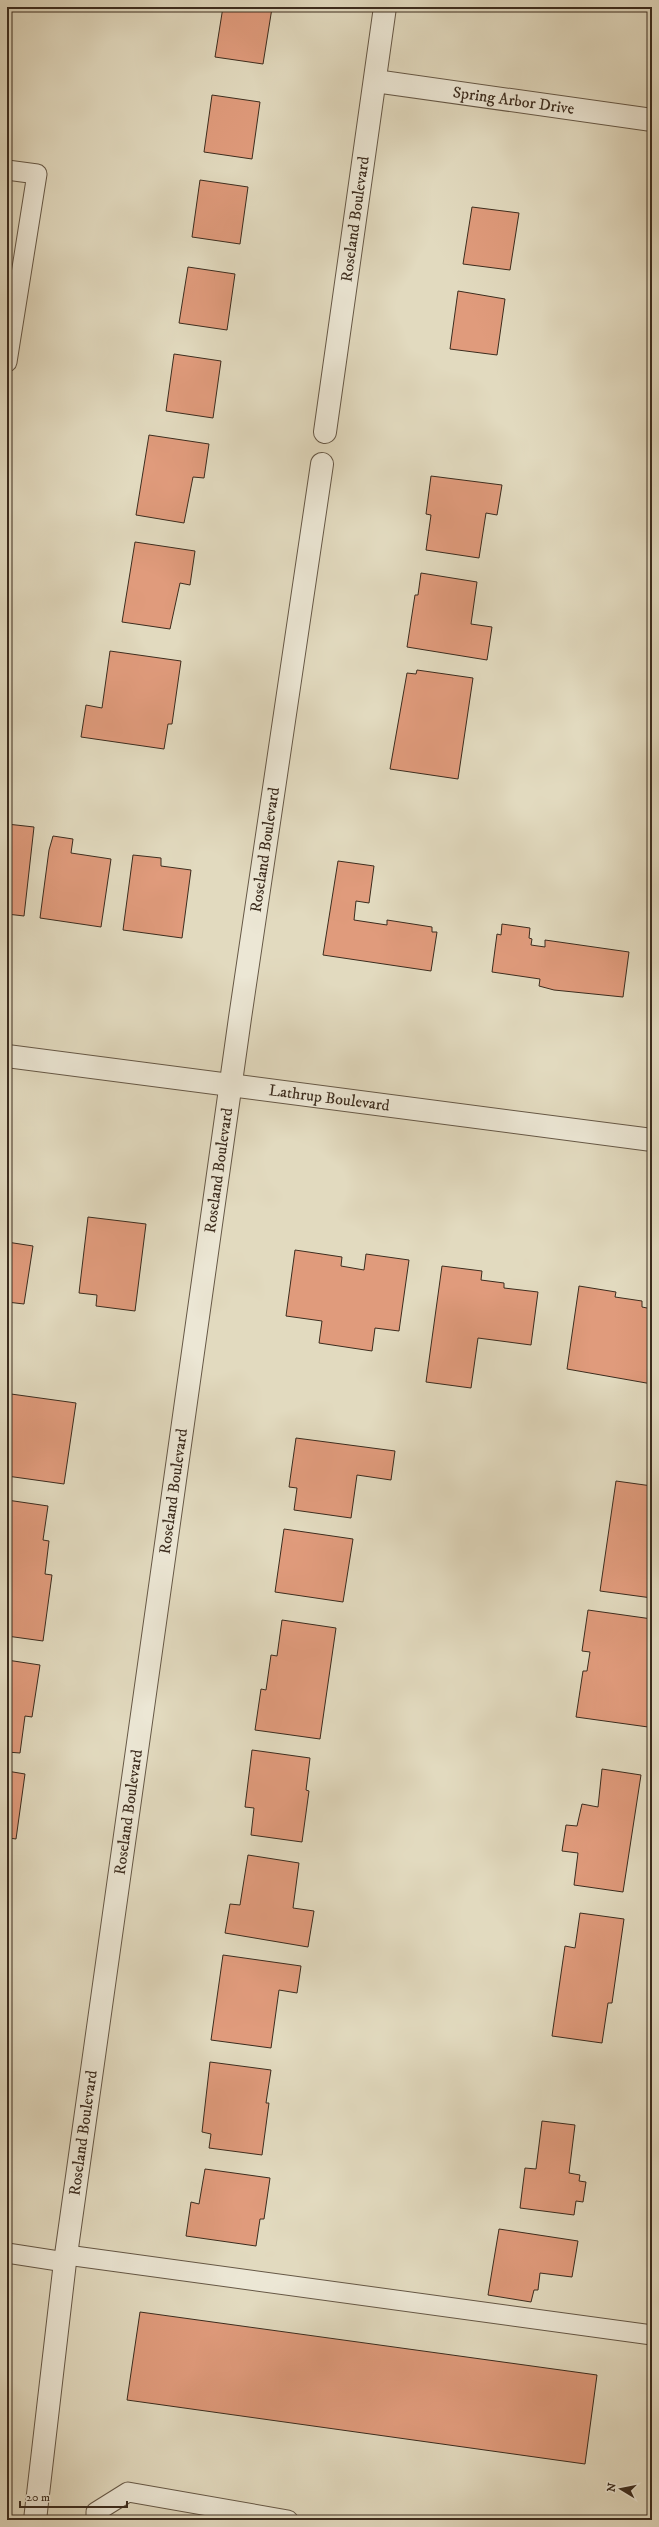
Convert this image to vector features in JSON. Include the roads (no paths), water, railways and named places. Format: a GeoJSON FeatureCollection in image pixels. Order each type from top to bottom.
{"type":"FeatureCollection","features":[{"type":"Feature","properties":{"kind":"street","name":"Roseland Boulevard"},"geometry":{"type":"LineString","coordinates":[[325,432],[385,7]]}},
{"type":"Feature","properties":{"kind":"street","name":"Spring Arbor Drive"},"geometry":{"type":"LineString","coordinates":[[375,81],[652,120]]}},
{"type":"Feature","properties":{"kind":"street","name":"Roseland Boulevard"},"geometry":{"type":"LineString","coordinates":[[35,2520],[66,2259],[231,1086],[322,464]]}},
{"type":"Feature","properties":{"kind":"street","name":"Lathrup Boulevard"},"geometry":{"type":"LineString","coordinates":[[7,1056],[652,1140]]}},
{"type":"Feature","properties":{"kind":"lane"},"geometry":{"type":"LineString","coordinates":[[7,170],[37,174],[7,362]]}},
{"type":"Feature","properties":{"kind":"lane"},"geometry":{"type":"LineString","coordinates":[[7,2253],[66,2259],[652,2335]]}},
{"type":"Feature","properties":{"kind":"lane"},"geometry":{"type":"LineString","coordinates":[[96,2520],[96,2512],[128,2492],[288,2520]]}}]}
